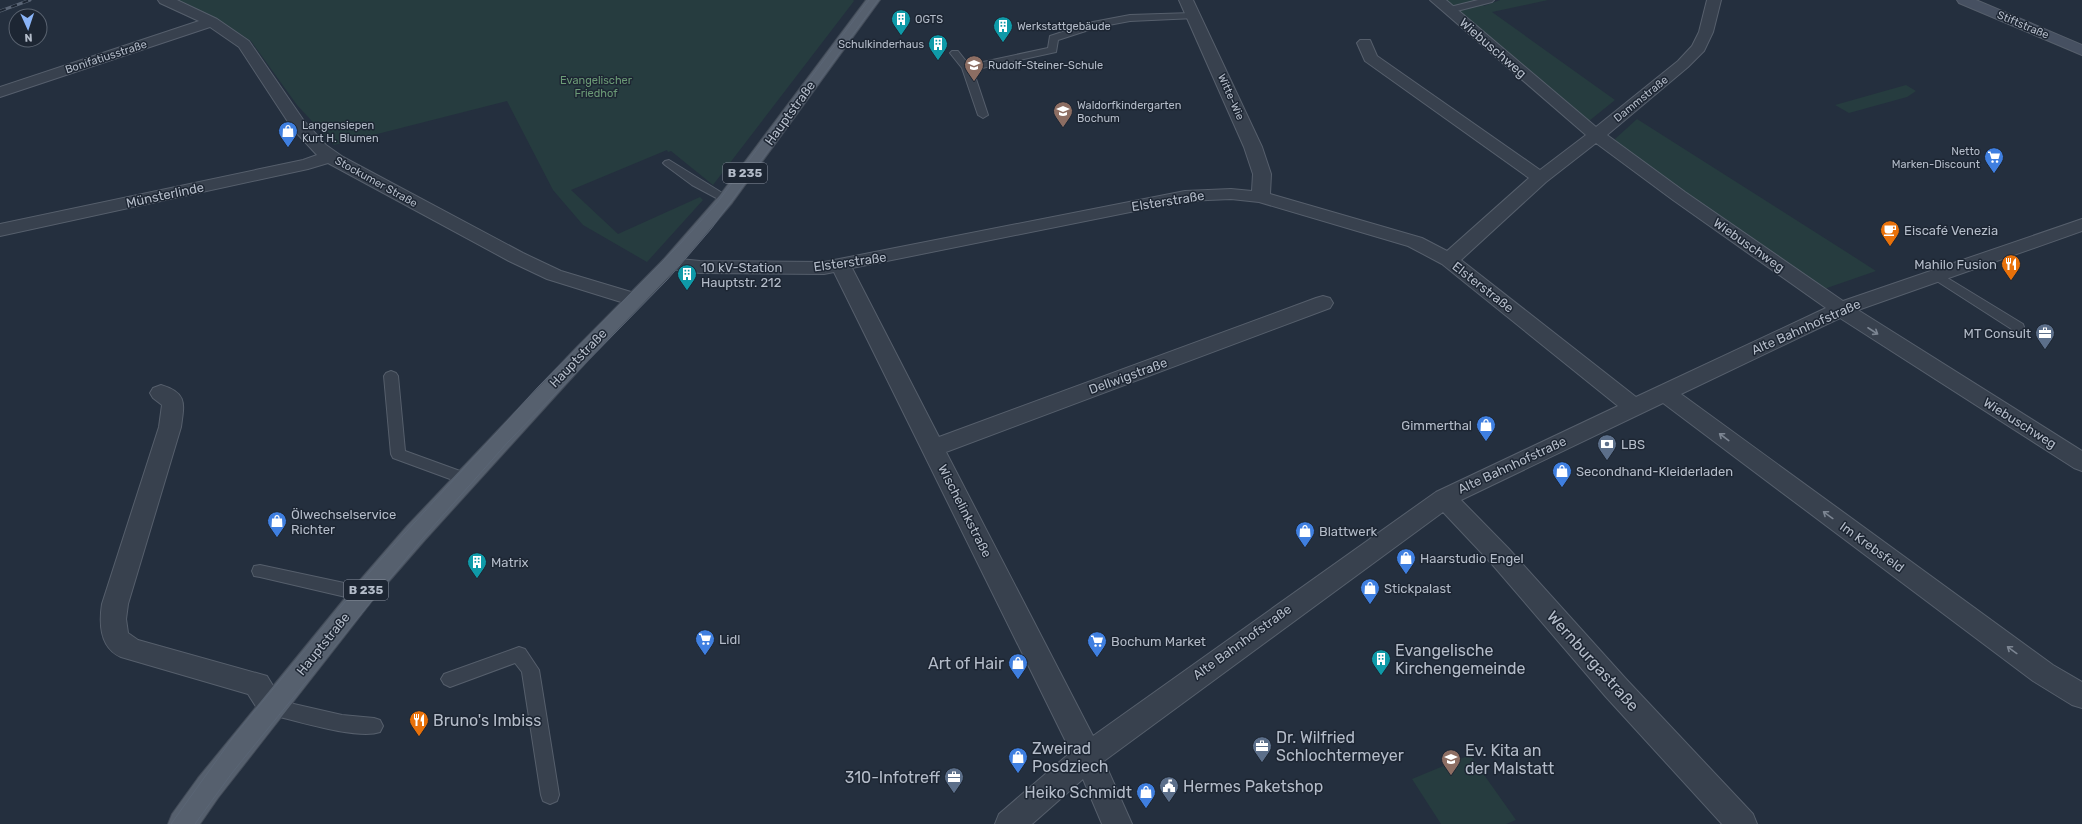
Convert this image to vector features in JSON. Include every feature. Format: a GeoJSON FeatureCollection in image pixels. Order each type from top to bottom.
{"type":"FeatureCollection","features":[{"type":"Feature","properties":{"kind":"main road","name":"Hauptstraße"},"geometry":{"type":"LineString","coordinates":[[183,824],[208,788],[363,594],[466,479],[634,300],[670,264],[726,199],[873,0]]}},
{"type":"Feature","properties":{"kind":"street","name":"Stockumer Straße"},"geometry":{"type":"LineString","coordinates":[[165,0],[212,22],[244,44],[298,124],[320,149],[330,156],[516,258],[554,276],[634,300]]}},
{"type":"Feature","properties":{"kind":"street","name":"Witte-Wie"},"geometry":{"type":"LineString","coordinates":[[1186,0],[1253,147],[1262,174],[1262,197]]}},
{"type":"Feature","properties":{"kind":"street","name":"Dammstraße"},"geometry":{"type":"LineString","coordinates":[[1448,260],[1540,178],[1683,64],[1699,48],[1706,32],[1714,0]]}},
{"type":"Feature","properties":{"kind":"street","name":"Stiftstraße"},"geometry":{"type":"LineString","coordinates":[[1964,0],[2082,50]]}},
{"type":"Feature","properties":{"kind":"street","name":"Wiebuschweg"},"geometry":{"type":"LineString","coordinates":[[1443,5],[1596,134],[1841,309],[2082,462]]}},
{"type":"Feature","properties":{"kind":"street","name":"Bonifatiusstraße"},"geometry":{"type":"LineString","coordinates":[[0,92],[212,22]]}},
{"type":"Feature","properties":{"kind":"street"},"geometry":{"type":"LineString","coordinates":[[1364,43],[1370,58],[1540,178]]}},
{"type":"Feature","properties":{"kind":"street","name":"Münsterlinde"},"geometry":{"type":"LineString","coordinates":[[0,230],[308,164],[330,156]]}},
{"type":"Feature","properties":{"kind":"street","name":"Elsterstraße"},"geometry":{"type":"LineString","coordinates":[[670,264],[707,268],[824,268],[841,266],[1185,196],[1231,194],[1262,197],[1415,242],[1448,260],[1634,407]]}},
{"type":"Feature","properties":{"kind":"street","name":"Alte Bahnhofstraße"},"geometry":{"type":"LineString","coordinates":[[1010,824],[1088,756],[1222,657],[1444,498],[1841,309],[2082,225]]}},
{"type":"Feature","properties":{"kind":"street","name":"Wischelinkstraße"},"geometry":{"type":"LineString","coordinates":[[841,266],[1088,756],[1117,824]]}},
{"type":"Feature","properties":{"kind":"street","name":"Dellwigstraße"},"geometry":{"type":"LineString","coordinates":[[933,448],[1323,303]]}},
{"type":"Feature","properties":{"kind":"street"},"geometry":{"type":"LineString","coordinates":[[161,393],[174,402],[170,427],[115,604],[113,618],[115,633],[121,644],[136,651],[257,684],[272,707]]}},
{"type":"Feature","properties":{"kind":"street","name":"Im Krebsfeld"},"geometry":{"type":"LineString","coordinates":[[1664,393],[2043,674],[2082,696]]}},
{"type":"Feature","properties":{"kind":"street","name":"Wernburgastraße"},"geometry":{"type":"LineString","coordinates":[[1444,498],[1500,556],[1616,688],[1742,824]]}},
{"type":"Feature","properties":{"kind":"lane"},"geometry":{"type":"LineString","coordinates":[[1443,5],[1489,0]]}},
{"type":"Feature","properties":{"kind":"lane"},"geometry":{"type":"LineString","coordinates":[[967,68],[1053,50],[1053,38],[1096,24],[1130,18],[1192,16]]}},
{"type":"Feature","properties":{"kind":"lane"},"geometry":{"type":"LineString","coordinates":[[955,53],[967,68],[983,115]]}},
{"type":"Feature","properties":{"kind":"lane"},"geometry":{"type":"LineString","coordinates":[[669,163],[696,183],[726,199]]}},
{"type":"Feature","properties":{"kind":"lane"},"geometry":{"type":"LineString","coordinates":[[1936,276],[2018,326]]}},
{"type":"Feature","properties":{"kind":"lane"},"geometry":{"type":"LineString","coordinates":[[391,376],[398,454],[466,479]]}},
{"type":"Feature","properties":{"kind":"lane"},"geometry":{"type":"LineString","coordinates":[[260,571],[363,594]]}},
{"type":"Feature","properties":{"kind":"lane"},"geometry":{"type":"LineString","coordinates":[[450,679],[519,654],[530,670],[550,795]]}},
{"type":"Feature","properties":{"kind":"lane"},"geometry":{"type":"LineString","coordinates":[[272,707],[342,723],[374,726]]}},
{"type":"Feature","properties":{"kind":"green space","name":"Evangelischer Friedhof"},"geometry":{"type":"Polygon","coordinates":[[[177,0],[854,1],[713,185],[671,151],[668,152],[667,150],[571,190],[618,234],[700,197],[703,200],[647,262],[583,225],[553,190],[507,101],[334,145],[297,105],[251,41],[218,20],[177,0]]]}},
{"type":"Feature","properties":{"kind":"green space"},"geometry":{"type":"Polygon","coordinates":[[[1444,0],[1477,0],[1484,6],[1500,0],[1548,0],[1492,12],[1615,100],[1589,121],[1444,0]]]}},
{"type":"Feature","properties":{"kind":"green space"},"geometry":{"type":"Polygon","coordinates":[[[1906,85],[1916,91],[1907,97],[1849,113],[1835,105],[1906,85]]]}},
{"type":"Feature","properties":{"kind":"green space"},"geometry":{"type":"Polygon","coordinates":[[[1637,119],[1876,271],[1824,289],[1747,238],[1617,145],[1615,139],[1637,119]]]}},
{"type":"Feature","properties":{"kind":"green space"},"geometry":{"type":"Polygon","coordinates":[[[1470,755],[1516,820],[1506,824],[1441,824],[1412,779],[1470,755]]]}},
{"type":"Feature","properties":{"kind":"tram line"},"geometry":{"type":"LineString","coordinates":[[171,824],[234,736],[374,567],[539,386],[679,245],[717,203],[869,0]]}},
{"type":"Feature","properties":{"kind":"tram line"},"geometry":{"type":"LineString","coordinates":[[195,824],[232,773],[422,539],[508,442],[667,280],[711,229],[878,0]]}},
{"type":"Feature","properties":{"kind":"railway"},"geometry":{"type":"LineString","coordinates":[[0,11],[30,0]]}},
{"type":"Feature","properties":{"kind":"place","name":"OGTS"},"geometry":{"type":"Point","coordinates":[901,36]}},
{"type":"Feature","properties":{"kind":"place","name":"Werkstattgebäude"},"geometry":{"type":"Point","coordinates":[1003,43]}},
{"type":"Feature","properties":{"kind":"place","name":"Schulkinderhaus"},"geometry":{"type":"Point","coordinates":[938,61]}},
{"type":"Feature","properties":{"kind":"place","name":"Rudolf-Steiner-Schule"},"geometry":{"type":"Point","coordinates":[974,82]}},
{"type":"Feature","properties":{"kind":"place","name":"Waldorfkindergarten Bochum"},"geometry":{"type":"Point","coordinates":[1063,128]}},
{"type":"Feature","properties":{"kind":"place","name":"Langensiepen Kurt H. Blumen"},"geometry":{"type":"Point","coordinates":[288,148]}},
{"type":"Feature","properties":{"kind":"place","name":"Netto Marken-Discount"},"geometry":{"type":"Point","coordinates":[1994,174]}},
{"type":"Feature","properties":{"kind":"place","name":"Eiscafé Venezia"},"geometry":{"type":"Point","coordinates":[1890,247]}},
{"type":"Feature","properties":{"kind":"place","name":"Mahilo Fusion"},"geometry":{"type":"Point","coordinates":[2011,281]}},
{"type":"Feature","properties":{"kind":"place","name":"10 kV-Station Hauptstr. 212"},"geometry":{"type":"Point","coordinates":[687,291]}},
{"type":"Feature","properties":{"kind":"place","name":"MT Consult"},"geometry":{"type":"Point","coordinates":[2045,350]}},
{"type":"Feature","properties":{"kind":"place","name":"Gimmerthal"},"geometry":{"type":"Point","coordinates":[1486,442]}},
{"type":"Feature","properties":{"kind":"place","name":"LBS"},"geometry":{"type":"Point","coordinates":[1607,461]}},
{"type":"Feature","properties":{"kind":"place","name":"Secondhand-Kleiderladen"},"geometry":{"type":"Point","coordinates":[1562,488]}},
{"type":"Feature","properties":{"kind":"place","name":"Ölwechselservice Richter"},"geometry":{"type":"Point","coordinates":[277,538]}},
{"type":"Feature","properties":{"kind":"place","name":"Blattwerk"},"geometry":{"type":"Point","coordinates":[1305,548]}},
{"type":"Feature","properties":{"kind":"place","name":"Haarstudio Engel"},"geometry":{"type":"Point","coordinates":[1406,575]}},
{"type":"Feature","properties":{"kind":"place","name":"Matrix"},"geometry":{"type":"Point","coordinates":[477,579]}},
{"type":"Feature","properties":{"kind":"place","name":"Stickpalast"},"geometry":{"type":"Point","coordinates":[1370,605]}},
{"type":"Feature","properties":{"kind":"place","name":"Lidl"},"geometry":{"type":"Point","coordinates":[705,656]}},
{"type":"Feature","properties":{"kind":"place","name":"Bochum Market"},"geometry":{"type":"Point","coordinates":[1097,658]}},
{"type":"Feature","properties":{"kind":"place","name":"Evangelische Kirchengemeinde"},"geometry":{"type":"Point","coordinates":[1381,676]}},
{"type":"Feature","properties":{"kind":"place","name":"Art of Hair"},"geometry":{"type":"Point","coordinates":[1018,680]}},
{"type":"Feature","properties":{"kind":"place","name":"Bruno's Imbiss"},"geometry":{"type":"Point","coordinates":[419,737]}},
{"type":"Feature","properties":{"kind":"place","name":"Dr. Wilfried Schlochtermeyer"},"geometry":{"type":"Point","coordinates":[1262,763]}},
{"type":"Feature","properties":{"kind":"place","name":"Zweirad Posdziech"},"geometry":{"type":"Point","coordinates":[1018,774]}},
{"type":"Feature","properties":{"kind":"place","name":"Ev. Kita an der Malstatt"},"geometry":{"type":"Point","coordinates":[1451,776]}},
{"type":"Feature","properties":{"kind":"place","name":"310-Infotreff"},"geometry":{"type":"Point","coordinates":[954,794]}},
{"type":"Feature","properties":{"kind":"place","name":"Hermes Paketshop"},"geometry":{"type":"Point","coordinates":[1169,803]}},
{"type":"Feature","properties":{"kind":"place","name":"Heiko Schmidt"},"geometry":{"type":"Point","coordinates":[1146,809]}}]}
